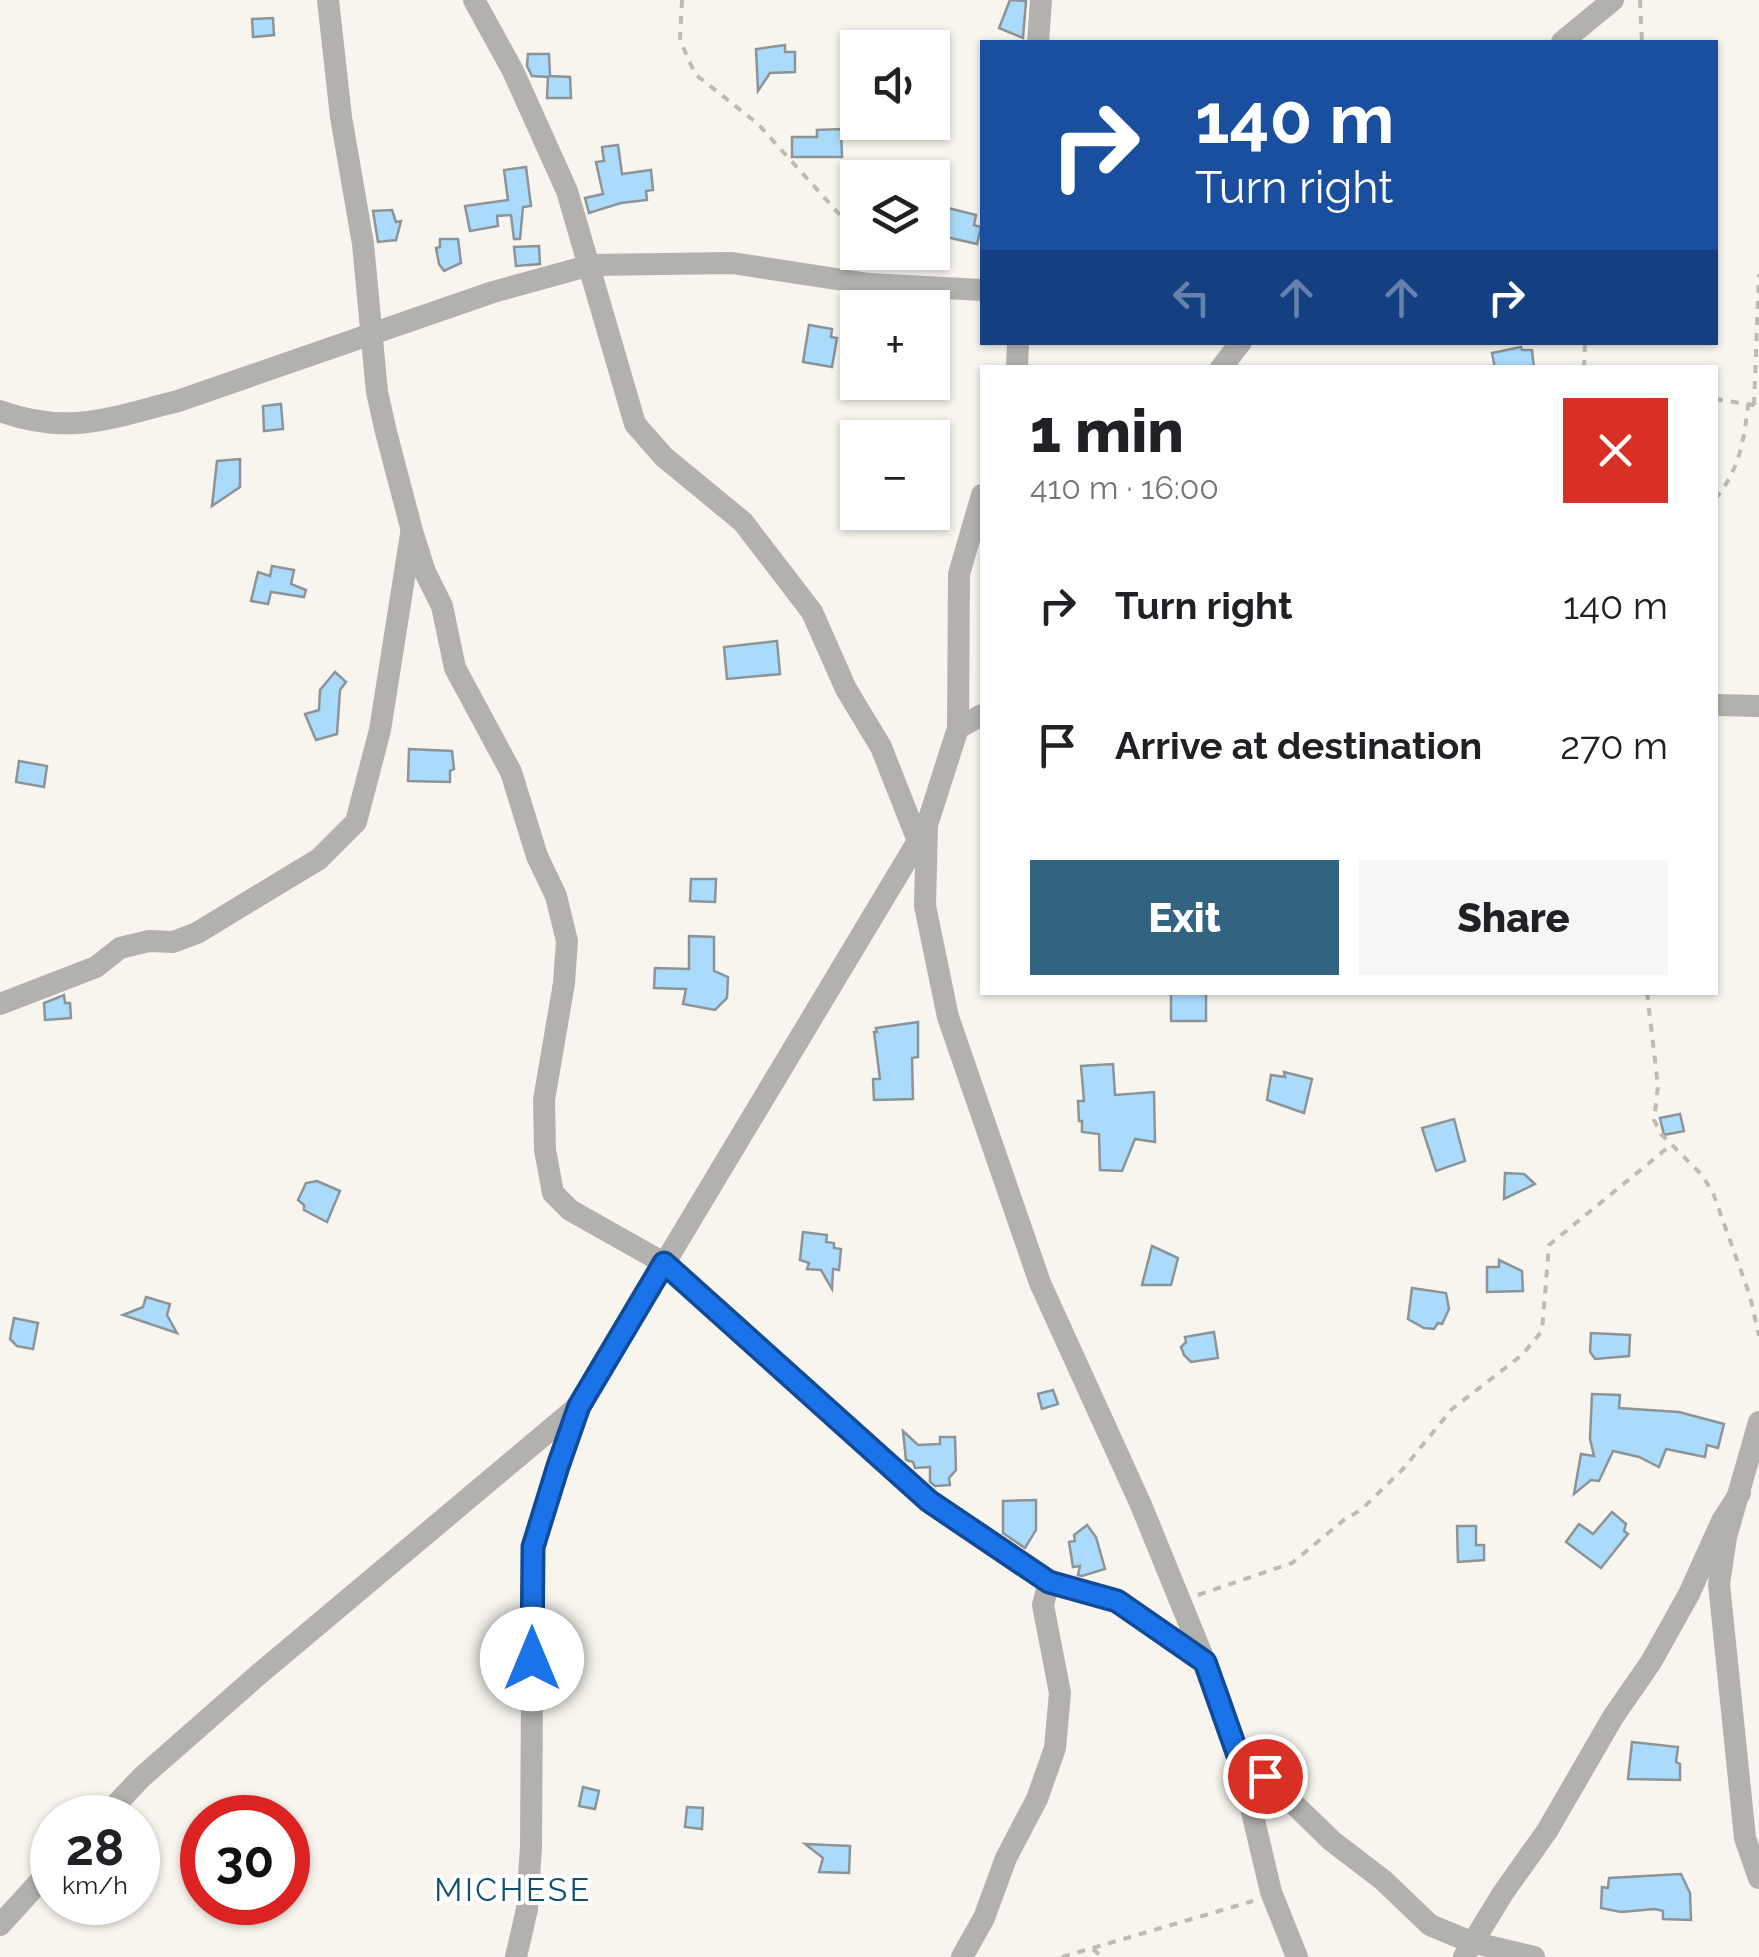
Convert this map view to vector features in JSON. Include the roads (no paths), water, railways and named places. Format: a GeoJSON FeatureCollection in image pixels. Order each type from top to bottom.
{"type":"FeatureCollection","features":[{"type":"Feature","properties":{"kind":"street"},"geometry":{"type":"LineString","coordinates":[[328,0],[333,58],[363,244],[377,392],[412,531],[425,572],[442,606],[455,668],[511,772],[537,856],[556,896],[567,942],[544,1100],[544,1150],[552,1193],[570,1210],[664,1263],[929,1501],[1049,1582],[1117,1601],[1205,1662]]}},
{"type":"Feature","properties":{"kind":"street"},"geometry":{"type":"LineString","coordinates":[[474,0],[513,72],[567,192],[635,424],[664,457],[743,522],[812,612],[846,688],[881,747],[922,833],[926,906],[948,1016],[1040,1283],[1140,1505],[1205,1662],[1240,1761],[1271,1892],[1297,1957]]}},
{"type":"Feature","properties":{"kind":"street"},"geometry":{"type":"LineString","coordinates":[[1038,40],[1040,0]]}},
{"type":"Feature","properties":{"kind":"street"},"geometry":{"type":"LineString","coordinates":[[1564,40],[1613,0]]}},
{"type":"Feature","properties":{"kind":"street"},"geometry":{"type":"LineString","coordinates":[[0,411],[52,425],[98,420],[178,401],[493,292],[591,264],[732,263],[869,284],[980,290]]}},
{"type":"Feature","properties":{"kind":"street"},"geometry":{"type":"LineString","coordinates":[[1222,365],[1239,345]]}},
{"type":"Feature","properties":{"kind":"street"},"geometry":{"type":"LineString","coordinates":[[516,1957],[528,1910],[531,1846],[533,1547],[579,1406],[922,833],[958,728],[959,574],[980,503]]}},
{"type":"Feature","properties":{"kind":"street"},"geometry":{"type":"LineString","coordinates":[[0,1004],[96,967],[120,948],[149,941],[173,942],[197,933],[319,859],[356,822],[380,730],[412,531]]}},
{"type":"Feature","properties":{"kind":"street"},"geometry":{"type":"LineString","coordinates":[[1718,705],[1759,706]]}},
{"type":"Feature","properties":{"kind":"street"},"geometry":{"type":"LineString","coordinates":[[958,728],[980,717]]}},
{"type":"Feature","properties":{"kind":"street"},"geometry":{"type":"LineString","coordinates":[[124,1795],[258,1675],[579,1406]]}},
{"type":"Feature","properties":{"kind":"street"},"geometry":{"type":"LineString","coordinates":[[1759,1422],[1726,1537],[1719,1584],[1745,1838],[1759,1878]]}},
{"type":"Feature","properties":{"kind":"street"},"geometry":{"type":"LineString","coordinates":[[1468,1950],[1650,1662],[1740,1493]]}},
{"type":"Feature","properties":{"kind":"street"},"geometry":{"type":"LineString","coordinates":[[962,1957],[984,1918],[1006,1858],[1038,1799],[1054,1748],[1060,1694],[1043,1605],[1049,1582]]}},
{"type":"Feature","properties":{"kind":"street"},"geometry":{"type":"LineString","coordinates":[[1240,1761],[1265,1776],[1332,1841],[1383,1880],[1430,1925],[1468,1950],[1534,1957]]}},
{"type":"Feature","properties":{"kind":"street"},"geometry":{"type":"LineString","coordinates":[[0,1925],[30,1892]]}},
{"type":"Feature","properties":{"kind":"district","name":"MICHESE"},"geometry":{"type":"Point","coordinates":[513,1890]}}]}
